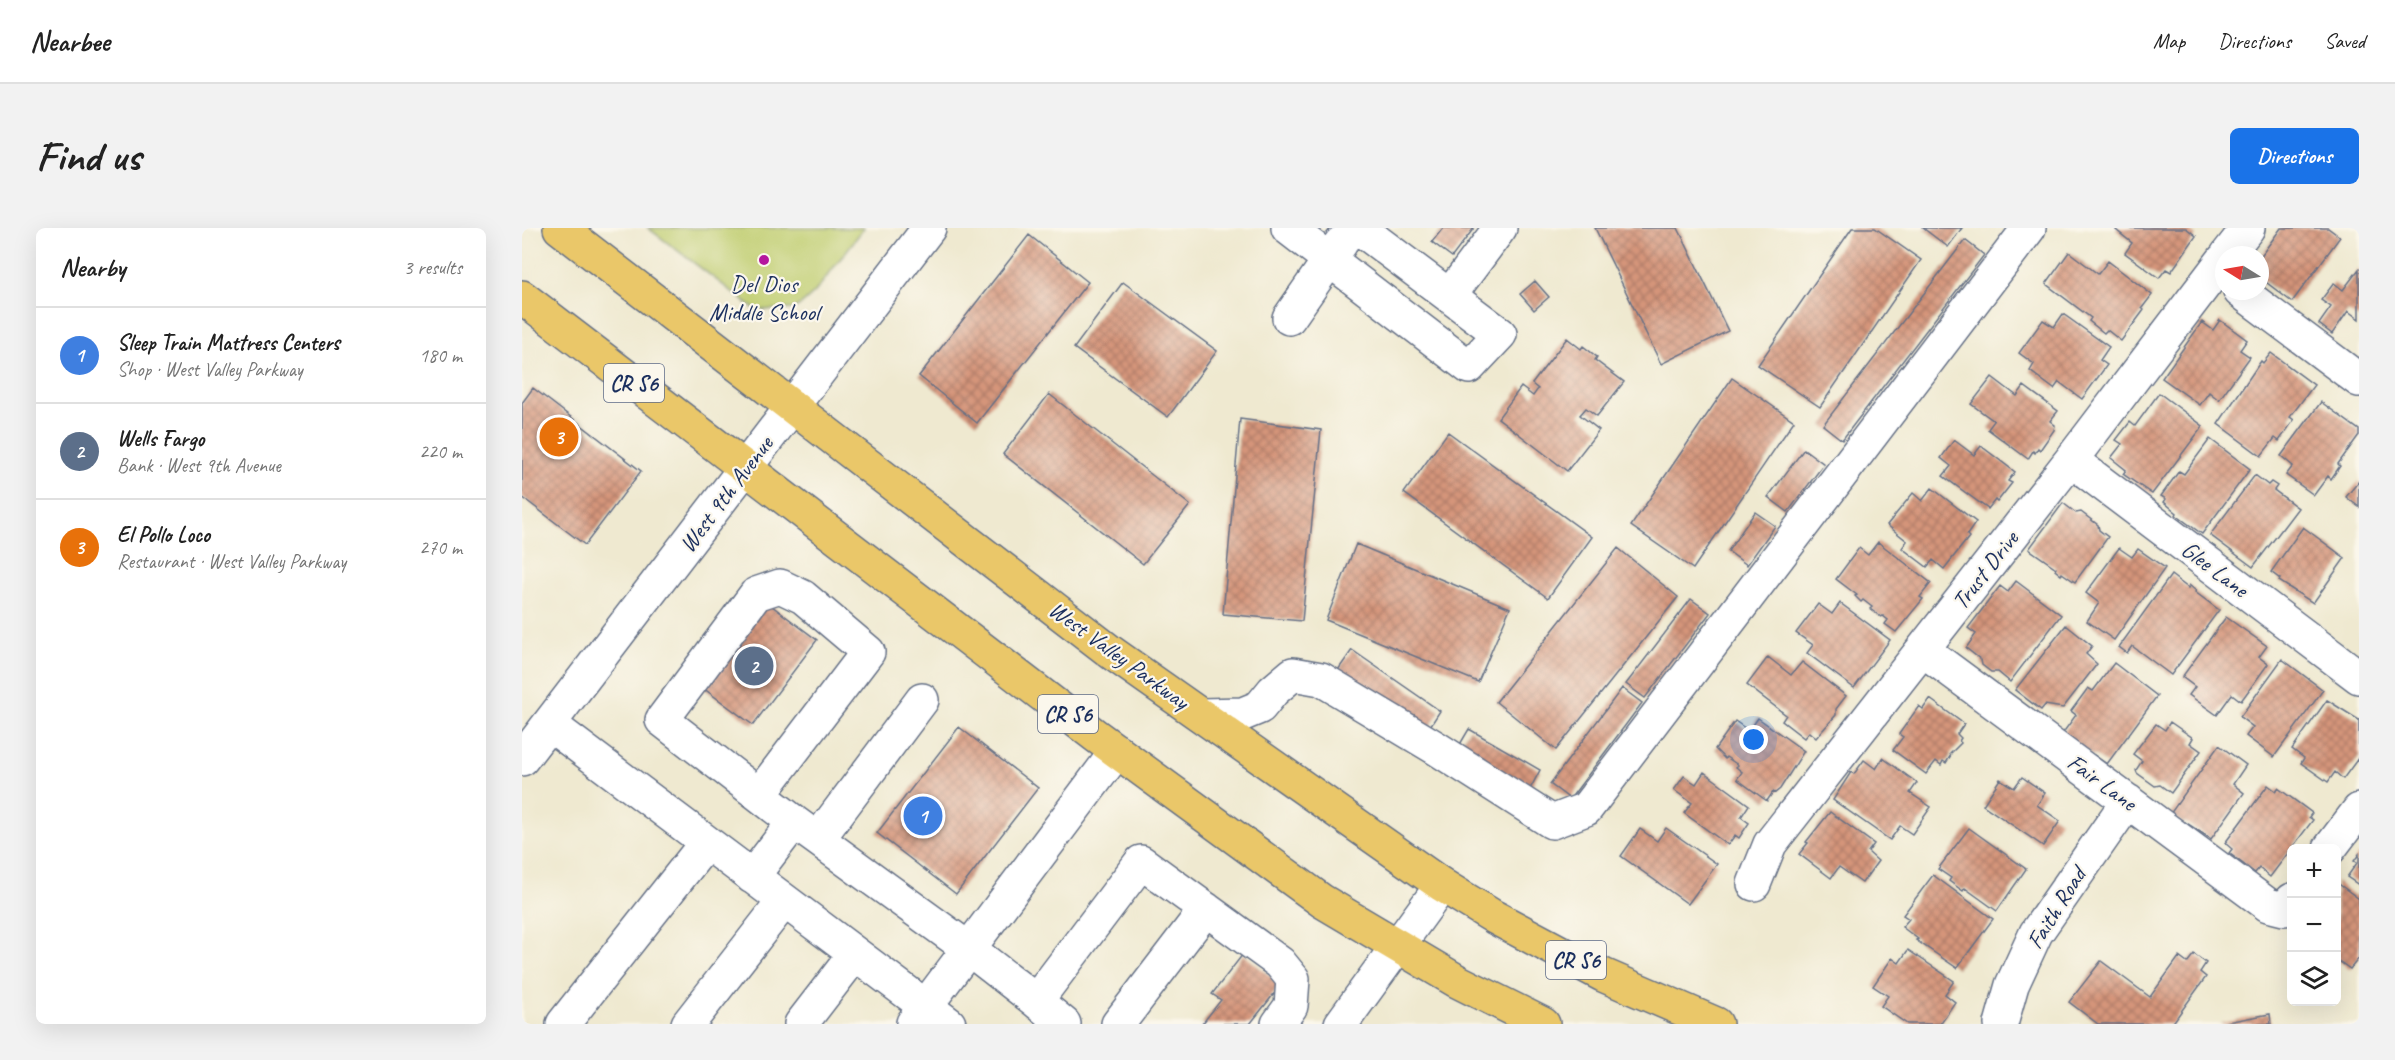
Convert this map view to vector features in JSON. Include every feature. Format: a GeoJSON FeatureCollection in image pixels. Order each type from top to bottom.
{"type":"FeatureCollection","features":[{"type":"Feature","properties":{"kind":"main road","name":"West Valley Parkway"},"geometry":{"type":"LineString","coordinates":[[560,228],[1113,653],[1442,885],[1494,917],[1603,975],[1716,1024]]}},
{"type":"Feature","properties":{"kind":"main road","name":"CR S6"},"geometry":{"type":"LineString","coordinates":[[522,297],[1117,751],[1322,901],[1457,981],[1543,1024]]}},
{"type":"Feature","properties":{"kind":"street","name":"West 9th Avenue"},"geometry":{"type":"LineString","coordinates":[[522,759],[746,469],[928,228]]}},
{"type":"Feature","properties":{"kind":"street"},"geometry":{"type":"LineString","coordinates":[[1288,228],[1469,367],[1500,334],[1359,228]]}},
{"type":"Feature","properties":{"kind":"street"},"geometry":{"type":"LineString","coordinates":[[1288,318],[1353,228]]}},
{"type":"Feature","properties":{"kind":"street"},"geometry":{"type":"LineString","coordinates":[[1450,295],[1500,228]]}},
{"type":"Feature","properties":{"kind":"street","name":"Trust Drive"},"geometry":{"type":"LineString","coordinates":[[2236,246],[2248,228]]}},
{"type":"Feature","properties":{"kind":"street"},"geometry":{"type":"LineString","coordinates":[[1201,715],[1243,714],[1260,707],[1273,691],[1293,674],[1321,679],[1436,748],[1552,822],[1586,809],[2016,232]]}},
{"type":"Feature","properties":{"kind":"street","name":"Trust Drive"},"geometry":{"type":"LineString","coordinates":[[1754,884],[1770,844],[2215,275]]}},
{"type":"Feature","properties":{"kind":"street"},"geometry":{"type":"LineString","coordinates":[[2252,300],[2359,380]]}},
{"type":"Feature","properties":{"kind":"street","name":"Glee Lane"},"geometry":{"type":"LineString","coordinates":[[2071,460],[2359,677]]}},
{"type":"Feature","properties":{"kind":"street"},"geometry":{"type":"LineString","coordinates":[[759,795],[868,651],[802,597],[780,586],[756,594],[662,720],[759,795],[969,949],[1064,1024]]}},
{"type":"Feature","properties":{"kind":"street","name":"Fair Lane"},"geometry":{"type":"LineString","coordinates":[[1923,650],[2268,905],[2287,905]]}},
{"type":"Feature","properties":{"kind":"street"},"geometry":{"type":"LineString","coordinates":[[752,877],[806,830],[922,700]]}},
{"type":"Feature","properties":{"kind":"street"},"geometry":{"type":"LineString","coordinates":[[549,724],[855,954],[929,1018],[969,949],[1117,751]]}},
{"type":"Feature","properties":{"kind":"street","name":"Faith Road"},"geometry":{"type":"LineString","coordinates":[[2001,1024],[2012,985],[2037,933],[2128,801]]}},
{"type":"Feature","properties":{"kind":"street"},"geometry":{"type":"LineString","coordinates":[[2334,844],[2359,810]]}},
{"type":"Feature","properties":{"kind":"street"},"geometry":{"type":"LineString","coordinates":[[563,1024],[706,843]]}},
{"type":"Feature","properties":{"kind":"street"},"geometry":{"type":"LineString","coordinates":[[1036,1000],[1141,862],[1280,963],[1293,979],[1291,1006],[1278,1024]]}},
{"type":"Feature","properties":{"kind":"street"},"geometry":{"type":"LineString","coordinates":[[1341,1024],[1442,885]]}},
{"type":"Feature","properties":{"kind":"street"},"geometry":{"type":"LineString","coordinates":[[688,1024],[784,901]]}},
{"type":"Feature","properties":{"kind":"street"},"geometry":{"type":"LineString","coordinates":[[1118,1024],[1206,909]]}},
{"type":"Feature","properties":{"kind":"street"},"geometry":{"type":"LineString","coordinates":[[801,1024],[855,954]]}},
{"type":"Feature","properties":{"kind":"green space","name":"Del Dios Middle School"},"geometry":{"type":"Polygon","coordinates":[[[648,228],[864,228],[815,292],[803,303],[793,309],[756,310],[648,228]]]}},
{"type":"Feature","properties":{"kind":"building"},"geometry":{"type":"Polygon","coordinates":[[[1443,228],[1474,228],[1452,257],[1432,242],[1443,228]]]}},
{"type":"Feature","properties":{"kind":"building"},"geometry":{"type":"Polygon","coordinates":[[[1595,228],[1678,228],[1728,331],[1661,364],[1595,228]]]}},
{"type":"Feature","properties":{"kind":"building"},"geometry":{"type":"Polygon","coordinates":[[[1852,228],[1875,228],[1921,260],[1820,407],[1758,365],[1852,228]]]}},
{"type":"Feature","properties":{"kind":"building"},"geometry":{"type":"Polygon","coordinates":[[[1923,228],[1962,228],[1948,247],[1923,228]]]}},
{"type":"Feature","properties":{"kind":"building"},"geometry":{"type":"Polygon","coordinates":[[[2117,228],[2186,228],[2196,236],[2171,272],[2166,269],[2159,278],[2125,253],[2132,243],[2116,230],[2117,228]]]}},
{"type":"Feature","properties":{"kind":"building"},"geometry":{"type":"Polygon","coordinates":[[[2281,228],[2328,228],[2340,237],[2292,302],[2269,285],[2268,246],[2281,228]]]}},
{"type":"Feature","properties":{"kind":"building"},"geometry":{"type":"Polygon","coordinates":[[[1029,235],[1088,282],[977,423],[919,376],[1029,235]]]}},
{"type":"Feature","properties":{"kind":"building"},"geometry":{"type":"Polygon","coordinates":[[[1965,240],[1984,255],[1842,440],[1823,425],[1965,240]]]}},
{"type":"Feature","properties":{"kind":"building"},"geometry":{"type":"Polygon","coordinates":[[[2069,252],[2098,274],[2108,261],[2152,295],[2121,341],[2107,330],[2104,333],[2089,321],[2091,318],[2046,284],[2069,252]]]}},
{"type":"Feature","properties":{"kind":"building"},"geometry":{"type":"Polygon","coordinates":[[[2359,269],[2359,319],[2348,311],[2332,334],[2319,324],[2331,307],[2321,300],[2334,283],[2343,290],[2359,269]]]}},
{"type":"Feature","properties":{"kind":"building"},"geometry":{"type":"Polygon","coordinates":[[[1535,281],[1549,297],[1534,310],[1520,294],[1535,281]]]}},
{"type":"Feature","properties":{"kind":"building"},"geometry":{"type":"Polygon","coordinates":[[[1123,282],[1217,351],[1168,417],[1074,348],[1123,282]]]}},
{"type":"Feature","properties":{"kind":"building"},"geometry":{"type":"Polygon","coordinates":[[[2063,314],[2109,347],[2100,360],[2107,365],[2082,399],[2059,382],[2054,389],[2030,371],[2034,364],[2019,353],[2043,320],[2054,327],[2063,314]]]}},
{"type":"Feature","properties":{"kind":"building"},"geometry":{"type":"Polygon","coordinates":[[[2220,320],[2247,340],[2240,350],[2250,357],[2219,400],[2209,392],[2200,405],[2162,378],[2202,322],[2213,330],[2220,320]]]}},
{"type":"Feature","properties":{"kind":"building"},"geometry":{"type":"Polygon","coordinates":[[[1567,338],[1581,349],[1583,346],[1597,357],[1595,360],[1624,382],[1597,416],[1586,408],[1580,415],[1599,430],[1567,471],[1498,418],[1521,387],[1533,396],[1538,389],[1532,384],[1567,338]]]}},
{"type":"Feature","properties":{"kind":"building"},"geometry":{"type":"Polygon","coordinates":[[[2271,353],[2314,385],[2290,417],[2294,420],[2279,441],[2275,438],[2261,456],[2218,424],[2261,361],[2263,363],[2271,353]]]}},
{"type":"Feature","properties":{"kind":"building"},"geometry":{"type":"Polygon","coordinates":[[[1992,377],[2017,396],[2024,386],[2058,411],[2050,421],[2055,425],[2054,430],[2040,450],[2038,448],[2035,453],[2033,451],[2028,459],[1988,429],[1994,421],[1971,404],[1992,377]]]}},
{"type":"Feature","properties":{"kind":"building"},"geometry":{"type":"Polygon","coordinates":[[[1732,378],[1794,421],[1693,569],[1631,526],[1732,378]]]}},
{"type":"Feature","properties":{"kind":"building"},"geometry":{"type":"Polygon","coordinates":[[[533,388],[641,471],[585,545],[522,497],[522,403],[533,388]]]}},
{"type":"Feature","properties":{"kind":"building"},"geometry":{"type":"Polygon","coordinates":[[[2159,393],[2203,426],[2152,494],[2123,474],[2126,470],[2111,458],[2122,444],[2116,440],[2130,422],[2135,426],[2159,393]]]}},
{"type":"Feature","properties":{"kind":"building"},"geometry":{"type":"Polygon","coordinates":[[[1049,394],[1190,505],[1143,564],[1003,454],[1049,394]]]}},
{"type":"Feature","properties":{"kind":"building"},"geometry":{"type":"Polygon","coordinates":[[[2321,402],[2359,430],[2359,435],[2338,464],[2340,466],[2331,479],[2328,476],[2314,495],[2286,475],[2293,466],[2281,456],[2321,402]]]}},
{"type":"Feature","properties":{"kind":"building"},"geometry":{"type":"Polygon","coordinates":[[[1240,419],[1321,430],[1302,621],[1223,614],[1240,419]]]}},
{"type":"Feature","properties":{"kind":"building"},"geometry":{"type":"Polygon","coordinates":[[[1448,432],[1592,537],[1548,598],[1404,493],[1448,432]]]}},
{"type":"Feature","properties":{"kind":"building"},"geometry":{"type":"Polygon","coordinates":[[[2210,439],[2250,469],[2202,534],[2176,515],[2177,513],[2164,502],[2166,499],[2161,496],[2179,471],[2184,474],[2210,439]]]}},
{"type":"Feature","properties":{"kind":"building"},"geometry":{"type":"Polygon","coordinates":[[[1954,440],[1974,455],[1981,446],[2015,472],[2008,481],[2012,483],[1997,502],[1995,500],[1988,509],[1943,476],[1951,466],[1941,458],[1954,440]]]}},
{"type":"Feature","properties":{"kind":"building"},"geometry":{"type":"Polygon","coordinates":[[[1804,449],[1824,464],[1788,512],[1768,497],[1804,449]]]}},
{"type":"Feature","properties":{"kind":"building"},"geometry":{"type":"Polygon","coordinates":[[[2255,475],[2268,485],[2271,482],[2277,486],[2274,490],[2298,508],[2253,567],[2210,535],[2255,475]]]}},
{"type":"Feature","properties":{"kind":"building"},"geometry":{"type":"Polygon","coordinates":[[[2359,481],[2359,507],[2346,497],[2359,481]]]}},
{"type":"Feature","properties":{"kind":"building"},"geometry":{"type":"Polygon","coordinates":[[[1932,488],[1976,522],[1967,535],[1969,537],[1944,569],[1933,560],[1927,567],[1902,548],[1907,541],[1887,525],[1913,493],[1922,501],[1932,488]]]}},
{"type":"Feature","properties":{"kind":"building"},"geometry":{"type":"Polygon","coordinates":[[[2063,503],[2076,513],[2081,512],[2098,525],[2099,530],[2108,537],[2075,582],[2062,573],[2061,575],[2055,570],[2056,568],[2029,549],[2063,503]]]}},
{"type":"Feature","properties":{"kind":"building"},"geometry":{"type":"Polygon","coordinates":[[[1755,512],[1775,526],[1747,565],[1728,551],[1755,512]]]}},
{"type":"Feature","properties":{"kind":"building"},"geometry":{"type":"Polygon","coordinates":[[[2303,527],[2345,558],[2313,603],[2279,581],[2280,579],[2271,572],[2303,527]]]}},
{"type":"Feature","properties":{"kind":"building"},"geometry":{"type":"Polygon","coordinates":[[[1878,542],[1931,583],[1920,597],[1923,599],[1896,632],[1885,624],[1888,620],[1870,609],[1872,607],[1863,600],[1861,602],[1855,596],[1857,595],[1836,579],[1859,548],[1868,555],[1878,542]]]}},
{"type":"Feature","properties":{"kind":"building"},"geometry":{"type":"Polygon","coordinates":[[[1356,544],[1510,608],[1478,682],[1326,620],[1356,544]]]}},
{"type":"Feature","properties":{"kind":"building"},"geometry":{"type":"Polygon","coordinates":[[[1618,548],[1678,597],[1556,750],[1496,702],[1618,548]]]}},
{"type":"Feature","properties":{"kind":"building"},"geometry":{"type":"Polygon","coordinates":[[[2119,548],[2132,557],[2138,549],[2165,568],[2114,640],[2087,621],[2099,603],[2086,593],[2119,548]]]}},
{"type":"Feature","properties":{"kind":"building"},"geometry":{"type":"Polygon","coordinates":[[[2171,575],[2188,588],[2189,585],[2219,610],[2171,675],[2132,646],[2127,653],[2119,647],[2171,575]]]}},
{"type":"Feature","properties":{"kind":"building"},"geometry":{"type":"Polygon","coordinates":[[[2016,581],[2061,615],[2010,682],[1998,672],[1991,672],[1966,648],[1976,634],[1968,628],[2000,586],[2008,592],[2016,581]]]}},
{"type":"Feature","properties":{"kind":"building"},"geometry":{"type":"Polygon","coordinates":[[[1691,599],[1710,613],[1645,698],[1626,684],[1691,599]]]}},
{"type":"Feature","properties":{"kind":"building"},"geometry":{"type":"Polygon","coordinates":[[[764,600],[817,640],[753,725],[699,685],[764,600]]]}},
{"type":"Feature","properties":{"kind":"building"},"geometry":{"type":"Polygon","coordinates":[[[1840,603],[1890,640],[1854,688],[1807,653],[1813,645],[1796,633],[1818,604],[1832,614],[1840,603]]]}},
{"type":"Feature","properties":{"kind":"building"},"geometry":{"type":"Polygon","coordinates":[[[2226,617],[2267,646],[2259,657],[2268,664],[2241,701],[2232,694],[2217,715],[2189,695],[2195,687],[2182,677],[2226,617]]]}},
{"type":"Feature","properties":{"kind":"building"},"geometry":{"type":"Polygon","coordinates":[[[2066,625],[2092,646],[2086,654],[2097,664],[2063,708],[2045,705],[2041,710],[2015,690],[2066,625]]]}},
{"type":"Feature","properties":{"kind":"building"},"geometry":{"type":"Polygon","coordinates":[[[1352,650],[1440,711],[1427,731],[1338,670],[1352,650]]]}},
{"type":"Feature","properties":{"kind":"building"},"geometry":{"type":"Polygon","coordinates":[[[1768,657],[1791,675],[1802,662],[1846,696],[1836,709],[1836,715],[1816,738],[1809,732],[1804,738],[1782,721],[1786,715],[1747,685],[1768,657]]]}},
{"type":"Feature","properties":{"kind":"building"},"geometry":{"type":"Polygon","coordinates":[[[2282,659],[2323,690],[2274,757],[2246,736],[2253,727],[2240,717],[2282,659]]]}},
{"type":"Feature","properties":{"kind":"building"},"geometry":{"type":"Polygon","coordinates":[[[2114,663],[2157,696],[2107,764],[2094,755],[2093,757],[2062,734],[2076,715],[2071,711],[2088,688],[2093,691],[2114,663]]]}},
{"type":"Feature","properties":{"kind":"building"},"geometry":{"type":"Polygon","coordinates":[[[1622,688],[1642,703],[1570,799],[1550,784],[1622,688]]]}},
{"type":"Feature","properties":{"kind":"building"},"geometry":{"type":"Polygon","coordinates":[[[1930,699],[1964,724],[1957,734],[1961,738],[1959,741],[1961,743],[1950,754],[1946,763],[1943,761],[1941,765],[1936,761],[1926,774],[1893,750],[1903,737],[1899,734],[1919,706],[1923,709],[1930,699]]]}},
{"type":"Feature","properties":{"kind":"building"},"geometry":{"type":"Polygon","coordinates":[[[2327,700],[2359,720],[2359,757],[2343,779],[2335,772],[2328,782],[2301,763],[2304,758],[2292,749],[2327,700]]]}},
{"type":"Feature","properties":{"kind":"building"},"geometry":{"type":"Polygon","coordinates":[[[1758,718],[1804,751],[1780,789],[1773,792],[1767,801],[1737,779],[1742,772],[1736,767],[1738,765],[1726,757],[1725,759],[1715,749],[1735,721],[1749,731],[1758,718]]]}},
{"type":"Feature","properties":{"kind":"building"},"geometry":{"type":"Polygon","coordinates":[[[2170,722],[2193,738],[2190,743],[2201,751],[2171,793],[2160,785],[2155,786],[2137,773],[2136,770],[2142,761],[2133,754],[2156,724],[2165,730],[2170,722]]]}},
{"type":"Feature","properties":{"kind":"building"},"geometry":{"type":"Polygon","coordinates":[[[959,727],[1038,788],[956,894],[877,833],[959,727]]]}},
{"type":"Feature","properties":{"kind":"building"},"geometry":{"type":"Polygon","coordinates":[[[1469,729],[1540,770],[1528,793],[1456,751],[1469,729]]]}},
{"type":"Feature","properties":{"kind":"building"},"geometry":{"type":"Polygon","coordinates":[[[2219,745],[2246,765],[2233,784],[2244,793],[2211,839],[2170,814],[2219,745]]]}},
{"type":"Feature","properties":{"kind":"building"},"geometry":{"type":"Polygon","coordinates":[[[1883,758],[1917,783],[1910,793],[1931,807],[1912,834],[1900,826],[1890,840],[1833,800],[1851,772],[1854,774],[1864,760],[1876,769],[1883,758]]]}},
{"type":"Feature","properties":{"kind":"building"},"geometry":{"type":"Polygon","coordinates":[[[1704,772],[1749,805],[1741,817],[1749,823],[1739,838],[1735,835],[1728,845],[1684,813],[1692,803],[1674,790],[1684,776],[1696,784],[1704,772]]]}},
{"type":"Feature","properties":{"kind":"building"},"geometry":{"type":"Polygon","coordinates":[[[2022,777],[2045,793],[2037,805],[2060,821],[2043,846],[1983,805],[2000,779],[2014,788],[2022,777]]]}},
{"type":"Feature","properties":{"kind":"building"},"geometry":{"type":"Polygon","coordinates":[[[2268,785],[2276,791],[2278,788],[2312,813],[2309,817],[2313,820],[2295,844],[2287,844],[2287,854],[2270,877],[2259,868],[2255,873],[2229,853],[2232,849],[2225,843],[2268,785]]]}},
{"type":"Feature","properties":{"kind":"building"},"geometry":{"type":"Polygon","coordinates":[[[1830,812],[1874,844],[1868,852],[1878,861],[1862,883],[1839,867],[1831,878],[1799,854],[1830,812]]]}},
{"type":"Feature","properties":{"kind":"building"},"geometry":{"type":"Polygon","coordinates":[[[1666,828],[1717,864],[1688,904],[1621,856],[1640,829],[1657,841],[1666,828]]]}},
{"type":"Feature","properties":{"kind":"building"},"geometry":{"type":"Polygon","coordinates":[[[1969,828],[2026,869],[1997,911],[1965,888],[1963,891],[1949,881],[1951,878],[1938,869],[1969,828]]]}},
{"type":"Feature","properties":{"kind":"building"},"geometry":{"type":"Polygon","coordinates":[[[2359,854],[2359,885],[2347,877],[2357,863],[2354,861],[2359,854]]]}},
{"type":"Feature","properties":{"kind":"building"},"geometry":{"type":"Polygon","coordinates":[[[1933,875],[1993,919],[1957,968],[1916,940],[1918,939],[1902,927],[1909,919],[1903,915],[1933,875]]]}},
{"type":"Feature","properties":{"kind":"building"},"geometry":{"type":"Polygon","coordinates":[[[2341,886],[2359,899],[2359,958],[2350,969],[2341,963],[2341,886]]]}},
{"type":"Feature","properties":{"kind":"building"},"geometry":{"type":"Polygon","coordinates":[[[1908,950],[1954,981],[1945,994],[1955,1002],[1940,1024],[1907,1024],[1881,1006],[1888,996],[1873,986],[1892,958],[1899,963],[1908,950]]]}},
{"type":"Feature","properties":{"kind":"building"},"geometry":{"type":"Polygon","coordinates":[[[1243,954],[1281,985],[1250,1024],[1202,1024],[1221,1000],[1212,994],[1243,954]]]}},
{"type":"Feature","properties":{"kind":"building"},"geometry":{"type":"Polygon","coordinates":[[[2194,954],[2206,963],[2200,972],[2206,977],[2172,1024],[2098,1024],[2069,1002],[2101,961],[2150,997],[2179,957],[2187,963],[2194,954]]]}},
{"type":"Feature","properties":{"kind":"building"},"geometry":{"type":"Polygon","coordinates":[[[2270,1014],[2271,1024],[2221,1024],[2221,1023],[2270,1014]]]}},
{"type":"Feature","properties":{"kind":"place","name":"Del Dios Middle School"},"geometry":{"type":"Point","coordinates":[764,260]}},
{"type":"Feature","properties":{"kind":"place","name":"El Pollo Loco"},"geometry":{"type":"Point","coordinates":[559,437]}},
{"type":"Feature","properties":{"kind":"place","name":"Wells Fargo"},"geometry":{"type":"Point","coordinates":[754,666]}},
{"type":"Feature","properties":{"kind":"place","name":"Sleep Train Mattress Centers"},"geometry":{"type":"Point","coordinates":[923,816]}}]}
